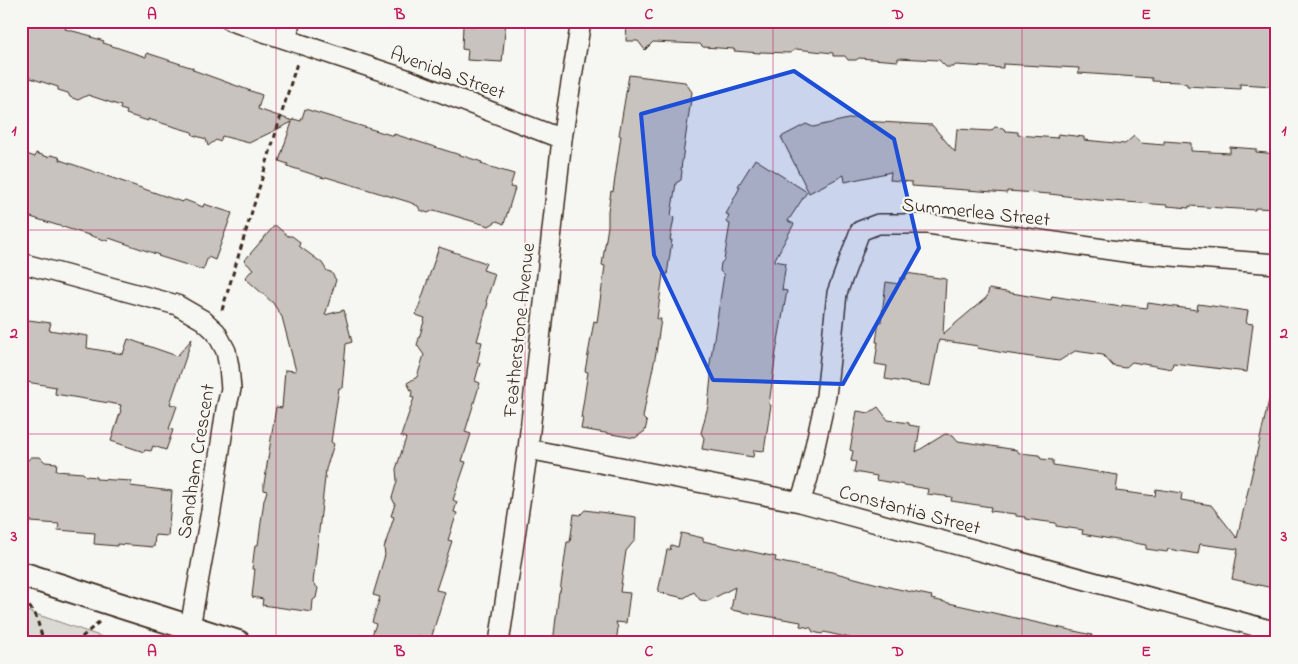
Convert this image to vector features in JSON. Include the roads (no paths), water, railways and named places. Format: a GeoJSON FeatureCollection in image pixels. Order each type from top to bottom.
{"type":"FeatureCollection","features":[{"type":"Feature","properties":{"kind":"street","name":"Avenida Street"},"geometry":{"type":"LineString","coordinates":[[231,21],[293,35],[562,139]]}},
{"type":"Feature","properties":{"kind":"street","name":"Featherstone Avenue"},"geometry":{"type":"LineString","coordinates":[[499,643],[528,449],[562,139],[581,21]]}},
{"type":"Feature","properties":{"kind":"street","name":"Summerlea Street"},"geometry":{"type":"LineString","coordinates":[[800,502],[808,478],[826,396],[837,293],[860,231],[878,224],[928,224],[1132,253],[1277,264]]}},
{"type":"Feature","properties":{"kind":"street","name":"Sandham Crescent"},"geometry":{"type":"LineString","coordinates":[[21,263],[177,305],[203,320],[216,332],[226,351],[230,367],[231,389],[226,409],[211,511],[190,627]]}},
{"type":"Feature","properties":{"kind":"street","name":"Constantia Street"},"geometry":{"type":"LineString","coordinates":[[528,449],[800,502],[1277,632]]}},
{"type":"Feature","properties":{"kind":"street"},"geometry":{"type":"LineString","coordinates":[[21,574],[238,643]]}}]}
